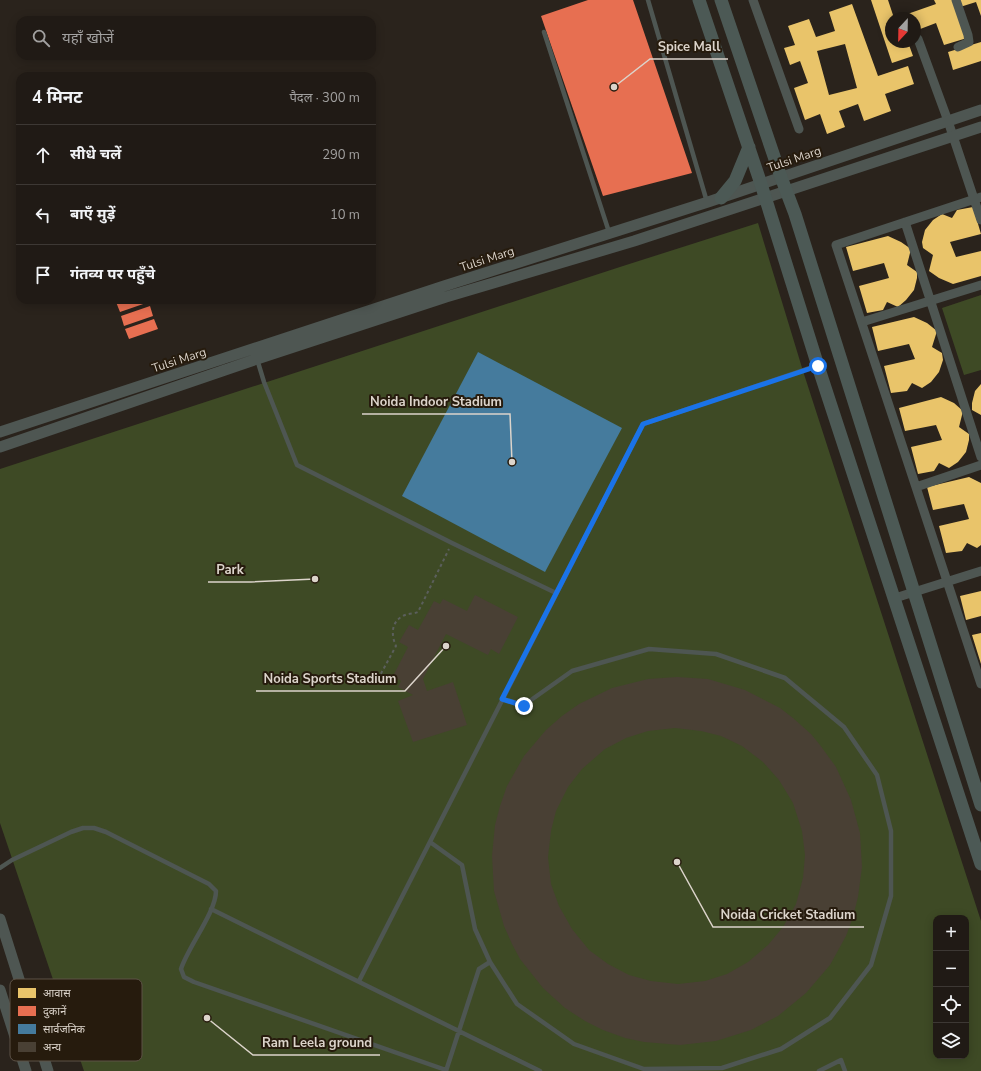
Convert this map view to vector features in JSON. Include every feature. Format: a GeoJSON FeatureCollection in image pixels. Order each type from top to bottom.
{"type":"FeatureCollection","features":[{"type":"Feature","properties":{"kind":"main road"},"geometry":{"type":"LineString","coordinates":[[699,0],[749,147],[818,366],[981,864]]}},
{"type":"Feature","properties":{"kind":"main road"},"geometry":{"type":"LineString","coordinates":[[722,0],[797,222],[981,805]]}},
{"type":"Feature","properties":{"kind":"main road"},"geometry":{"type":"LineString","coordinates":[[721,198],[735,181],[749,147]]}},
{"type":"Feature","properties":{"kind":"street"},"geometry":{"type":"LineString","coordinates":[[753,0],[799,129]]}},
{"type":"Feature","properties":{"kind":"street"},"geometry":{"type":"LineString","coordinates":[[956,0],[968,35],[968,42],[958,47]]}},
{"type":"Feature","properties":{"kind":"street"},"geometry":{"type":"LineString","coordinates":[[921,47],[953,136],[978,198],[981,220]]}},
{"type":"Feature","properties":{"kind":"street","name":"Tulsi Marg"},"geometry":{"type":"LineString","coordinates":[[0,448],[444,286],[721,198],[981,110]]}},
{"type":"Feature","properties":{"kind":"street","name":"Tulsi Marg"},"geometry":{"type":"LineString","coordinates":[[0,432],[634,241],[981,127]]}},
{"type":"Feature","properties":{"kind":"street"},"geometry":{"type":"LineString","coordinates":[[978,198],[836,245],[980,678]]}},
{"type":"Feature","properties":{"kind":"street"},"geometry":{"type":"LineString","coordinates":[[905,222],[981,457]]}},
{"type":"Feature","properties":{"kind":"street"},"geometry":{"type":"LineString","coordinates":[[862,322],[981,285]]}},
{"type":"Feature","properties":{"kind":"street"},"geometry":{"type":"LineString","coordinates":[[916,487],[981,465]]}},
{"type":"Feature","properties":{"kind":"street"},"geometry":{"type":"LineString","coordinates":[[895,598],[981,571]]}},
{"type":"Feature","properties":{"kind":"street"},"geometry":{"type":"LineString","coordinates":[[0,919],[19,979]]}},
{"type":"Feature","properties":{"kind":"street"},"geometry":{"type":"LineString","coordinates":[[0,990],[10,1021]]}},
{"type":"Feature","properties":{"kind":"street"},"geometry":{"type":"LineString","coordinates":[[23,1061],[26,1071]]}},
{"type":"Feature","properties":{"kind":"street"},"geometry":{"type":"LineString","coordinates":[[45,1061],[48,1071]]}},
{"type":"Feature","properties":{"kind":"lane"},"geometry":{"type":"LineString","coordinates":[[648,0],[708,202]]}},
{"type":"Feature","properties":{"kind":"lane"},"geometry":{"type":"LineString","coordinates":[[544,32],[610,234]]}},
{"type":"Feature","properties":{"kind":"lane"},"geometry":{"type":"LineString","coordinates":[[256,354],[264,382],[297,465],[452,543],[556,593]]}},
{"type":"Feature","properties":{"kind":"lane"},"geometry":{"type":"LineString","coordinates":[[359,981],[643,424],[818,366]]}},
{"type":"Feature","properties":{"kind":"lane"},"geometry":{"type":"LineString","coordinates":[[430,842],[462,865],[475,929],[490,962],[517,1004],[574,1044],[644,1069],[722,1068],[781,1049],[830,1018],[871,965],[891,896],[891,831],[877,775],[844,726],[785,678],[716,654],[649,649],[572,671],[524,706],[502,699]]}},
{"type":"Feature","properties":{"kind":"lane"},"geometry":{"type":"LineString","coordinates":[[0,868],[12,860],[71,832],[83,828],[94,828],[106,832],[209,884],[216,891],[216,899],[184,960],[181,970],[184,977],[194,982],[446,1070],[479,969],[490,962]]}},
{"type":"Feature","properties":{"kind":"lane"},"geometry":{"type":"LineString","coordinates":[[211,909],[540,1071]]}},
{"type":"Feature","properties":{"kind":"lane"},"geometry":{"type":"LineString","coordinates":[[819,1071],[841,1060],[845,1071]]}},
{"type":"Feature","properties":{"kind":"path"},"geometry":{"type":"LineString","coordinates":[[378,679],[396,646],[392,631],[396,622],[404,615],[418,612],[452,543]]}},
{"type":"Feature","properties":{"kind":"green space"},"geometry":{"type":"Polygon","coordinates":[[[758,223],[803,371],[981,921],[981,1071],[84,1071],[81,1061],[142,1061],[142,979],[53,979],[0,823],[0,469],[758,223]]]}},
{"type":"Feature","properties":{"kind":"green space"},"geometry":{"type":"Polygon","coordinates":[[[981,295],[981,370],[964,375],[942,308],[981,295]]]}},
{"type":"Feature","properties":{"kind":"building: आवास"},"geometry":{"type":"Polygon","coordinates":[[[871,0],[888,0],[892,12],[885,12],[885,42],[871,0]]]}},
{"type":"Feature","properties":{"kind":"building: आवास"},"geometry":{"type":"Polygon","coordinates":[[[934,0],[954,0],[967,38],[944,45],[936,23],[921,29],[921,12],[913,12],[936,4],[934,0]]]}},
{"type":"Feature","properties":{"kind":"building: आवास"},"geometry":{"type":"Polygon","coordinates":[[[957,0],[981,0],[981,16],[976,2],[960,7],[957,0]]]}},
{"type":"Feature","properties":{"kind":"building: आवास"},"geometry":{"type":"Polygon","coordinates":[[[852,4],[878,76],[908,66],[914,84],[885,94],[891,111],[864,121],[858,104],[839,111],[845,127],[827,134],[820,114],[805,120],[794,88],[808,83],[800,61],[790,65],[784,48],[795,45],[788,26],[809,19],[816,37],[835,31],[829,12],[852,4]],[[845,44],[817,51],[829,95],[857,88],[845,44]]]}},
{"type":"Feature","properties":{"kind":"building: आवास"},"geometry":{"type":"Polygon","coordinates":[[[981,42],[981,61],[953,70],[948,52],[981,42]]]}},
{"type":"Feature","properties":{"kind":"building: आवास"},"geometry":{"type":"Polygon","coordinates":[[[887,48],[910,48],[913,56],[892,63],[887,48]]]}},
{"type":"Feature","properties":{"kind":"building: आवास"},"geometry":{"type":"Polygon","coordinates":[[[973,207],[981,234],[950,242],[956,257],[981,251],[981,276],[953,284],[939,278],[929,271],[933,255],[923,248],[922,242],[925,230],[933,220],[942,214],[952,218],[957,210],[973,207]]]}},
{"type":"Feature","properties":{"kind":"building: आवास"},"geometry":{"type":"Polygon","coordinates":[[[888,236],[911,249],[907,265],[917,272],[914,290],[898,307],[887,302],[883,310],[867,313],[859,286],[889,278],[884,263],[853,271],[846,247],[888,236]]]}},
{"type":"Feature","properties":{"kind":"building: आवास"},"geometry":{"type":"Polygon","coordinates":[[[914,317],[927,323],[937,331],[932,347],[942,353],[943,360],[939,372],[931,382],[922,388],[912,383],[907,391],[891,393],[884,366],[915,359],[909,344],[878,351],[872,327],[914,317]]]}},
{"type":"Feature","properties":{"kind":"building: आवास"},"geometry":{"type":"Polygon","coordinates":[[[981,384],[981,415],[972,410],[972,403],[975,391],[981,384]]]}},
{"type":"Feature","properties":{"kind":"building: आवास"},"geometry":{"type":"Polygon","coordinates":[[[941,397],[954,403],[963,411],[959,427],[969,434],[966,452],[958,462],[949,468],[939,463],[934,471],[918,474],[911,447],[942,440],[936,425],[905,431],[899,408],[941,397]]]}},
{"type":"Feature","properties":{"kind":"building: आवास"},"geometry":{"type":"Polygon","coordinates":[[[969,477],[981,483],[981,545],[977,548],[967,543],[962,551],[946,553],[939,526],[969,519],[964,504],[933,510],[927,487],[969,477]]]}},
{"type":"Feature","properties":{"kind":"building: आवास"},"geometry":{"type":"Polygon","coordinates":[[[981,591],[981,616],[966,620],[960,596],[981,591]]]}},
{"type":"Feature","properties":{"kind":"building: आवास"},"geometry":{"type":"Polygon","coordinates":[[[981,633],[981,664],[972,635],[981,633]]]}},
{"type":"Feature","properties":{"kind":"building: दुकानें"},"geometry":{"type":"Polygon","coordinates":[[[588,0],[633,0],[692,173],[603,196],[541,16],[588,0]]]}},
{"type":"Feature","properties":{"kind":"building: दुकानें"},"geometry":{"type":"Polygon","coordinates":[[[117,304],[143,304],[120,312],[117,304]]]}},
{"type":"Feature","properties":{"kind":"building: दुकानें"},"geometry":{"type":"Polygon","coordinates":[[[150,306],[153,316],[124,326],[121,316],[150,306]]]}},
{"type":"Feature","properties":{"kind":"building: दुकानें"},"geometry":{"type":"Polygon","coordinates":[[[154,319],[158,329],[129,339],[125,329],[154,319]]]}},
{"type":"Feature","properties":{"kind":"building: सार्वजनिक"},"geometry":{"type":"Polygon","coordinates":[[[478,352],[622,428],[545,572],[402,496],[478,352]]]}},
{"type":"Feature","properties":{"kind":"building: अन्य"},"geometry":{"type":"Polygon","coordinates":[[[475,595],[518,617],[499,654],[491,649],[488,655],[446,634],[423,679],[427,691],[453,682],[467,725],[413,742],[398,701],[413,695],[398,687],[401,681],[393,676],[408,647],[399,642],[409,625],[418,630],[434,601],[440,604],[443,599],[467,611],[475,595]]]}},
{"type":"Feature","properties":{"kind":"building: अन्य"},"geometry":{"type":"Polygon","coordinates":[[[677,677],[708,679],[745,690],[780,708],[811,734],[836,767],[851,800],[860,833],[862,867],[858,897],[846,936],[830,965],[806,993],[778,1016],[751,1030],[716,1041],[680,1045],[644,1042],[625,1038],[603,1030],[585,1021],[565,1008],[543,988],[520,959],[504,926],[494,891],[492,856],[495,825],[507,786],[524,756],[546,730],[579,704],[612,688],[648,679],[677,677]],[[675,728],[648,731],[626,738],[605,749],[582,769],[568,787],[556,811],[551,831],[548,857],[551,884],[559,906],[572,929],[589,950],[608,964],[629,975],[651,981],[678,984],[705,981],[727,974],[748,962],[768,945],[783,927],[796,904],[803,878],[805,855],[802,831],[793,803],[779,780],[763,762],[742,746],[721,736],[701,731],[675,728]]]}},
{"type":"Feature","properties":{"kind":"place","name":"Spice Mall"},"geometry":{"type":"Point","coordinates":[614,87]}},
{"type":"Feature","properties":{"kind":"place","name":"Noida Indoor Stadium"},"geometry":{"type":"Point","coordinates":[512,462]}},
{"type":"Feature","properties":{"kind":"place","name":"Park"},"geometry":{"type":"Point","coordinates":[315,579]}},
{"type":"Feature","properties":{"kind":"place","name":"Noida Sports Stadium"},"geometry":{"type":"Point","coordinates":[446,646]}},
{"type":"Feature","properties":{"kind":"place","name":"Noida Cricket Stadium"},"geometry":{"type":"Point","coordinates":[677,862]}},
{"type":"Feature","properties":{"kind":"place","name":"Ram Leela ground"},"geometry":{"type":"Point","coordinates":[207,1018]}},
{"type":"Feature","properties":{"kind":"route"},"geometry":{"type":"LineString","coordinates":[[524,706],[502,699],[643,424],[818,366]]}}]}
